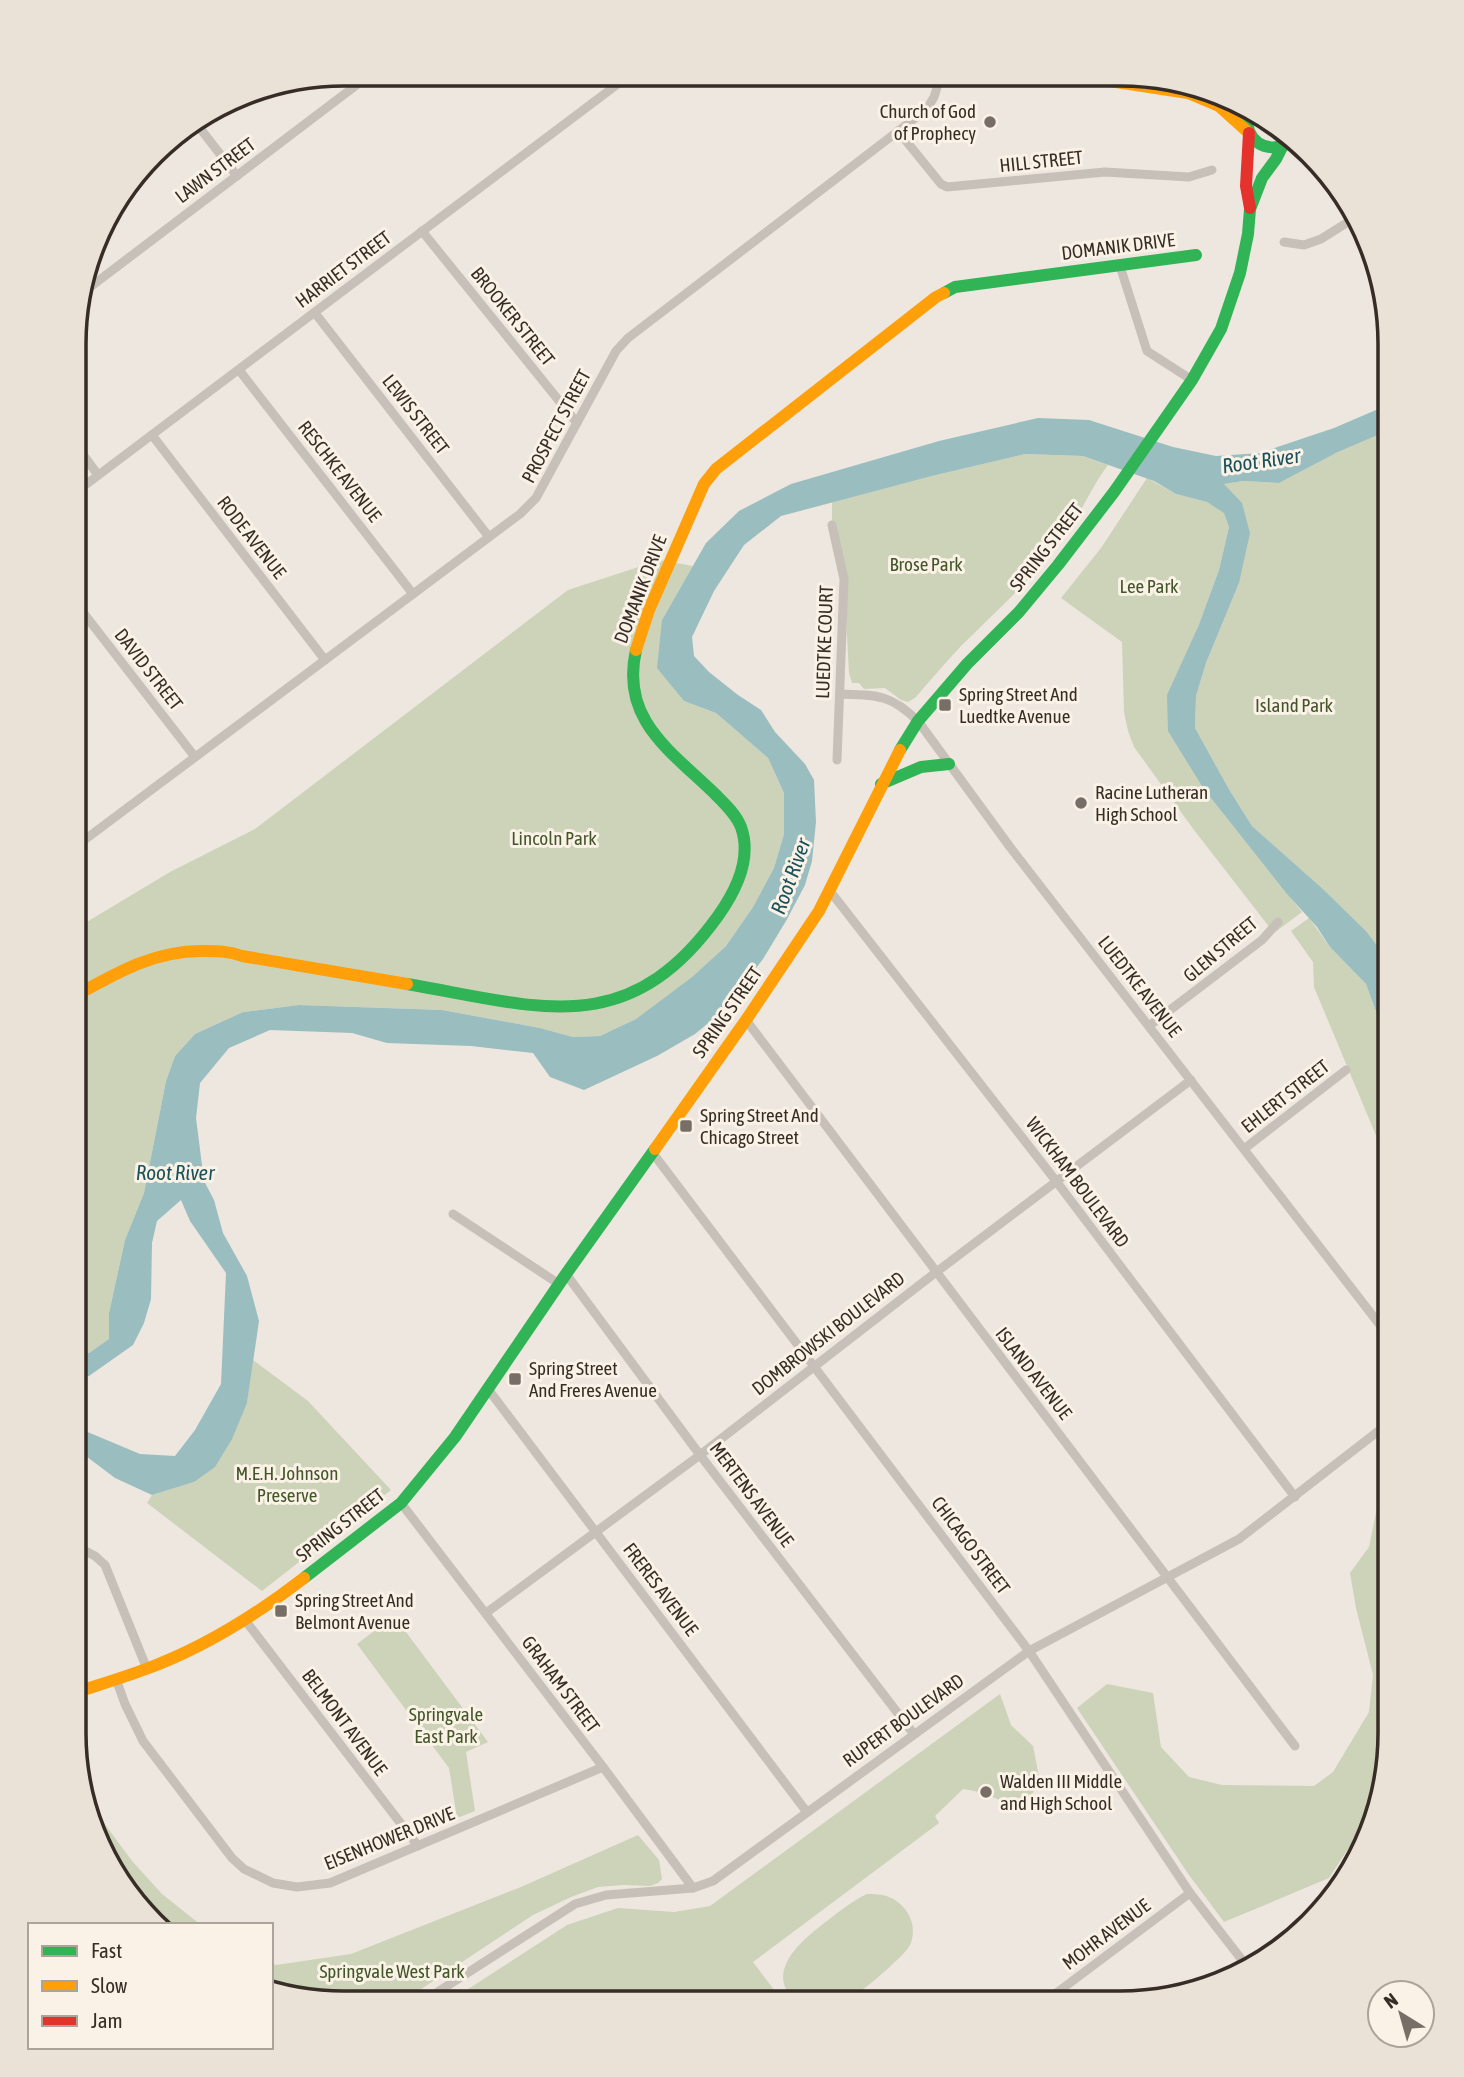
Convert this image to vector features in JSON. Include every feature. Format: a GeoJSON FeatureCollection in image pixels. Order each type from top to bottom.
{"type":"FeatureCollection","features":[{"type":"Feature","properties":{"kind":"main road"},"geometry":{"type":"LineString","coordinates":[[1201,99],[1219,106],[1263,146],[1286,147]]}},
{"type":"Feature","properties":{"kind":"main road","name":"SPRING STREET"},"geometry":{"type":"LineString","coordinates":[[1246,118],[1249,133],[1246,186],[1250,209]]}},
{"type":"Feature","properties":{"kind":"main road","name":"SPRING STREET"},"geometry":{"type":"LineString","coordinates":[[86,1689],[147,1669],[246,1620],[401,1503],[455,1437],[819,911],[881,784],[918,721],[967,664],[1043,585],[1114,492],[1192,380],[1215,340],[1231,303],[1244,253],[1250,209],[1262,178],[1282,147]]}},
{"type":"Feature","properties":{"kind":"main road","name":"DOMANIK DRIVE"},"geometry":{"type":"LineString","coordinates":[[86,990],[147,959],[187,950],[234,953],[510,1001],[568,1008],[622,998],[649,984],[697,943],[733,896],[742,874],[745,848],[740,824],[727,806],[662,745],[647,726],[633,683],[632,664],[640,630],[704,484],[727,459],[936,296],[955,287],[1196,255]]}},
{"type":"Feature","properties":{"kind":"main road"},"geometry":{"type":"LineString","coordinates":[[881,784],[913,767],[949,764]]}},
{"type":"Feature","properties":{"kind":"street","name":"LAWN STREET"},"geometry":{"type":"LineString","coordinates":[[93,285],[355,86]]}},
{"type":"Feature","properties":{"kind":"street","name":"HARRIET STREET"},"geometry":{"type":"LineString","coordinates":[[86,484],[615,86]]}},
{"type":"Feature","properties":{"kind":"street","name":"PROSPECT STREET"},"geometry":{"type":"LineString","coordinates":[[86,839],[520,514],[537,498],[616,351],[628,338],[898,131],[931,104],[937,86]]}},
{"type":"Feature","properties":{"kind":"street"},"geometry":{"type":"LineString","coordinates":[[201,129],[237,176]]}},
{"type":"Feature","properties":{"kind":"street","name":"HILL STREET"},"geometry":{"type":"LineString","coordinates":[[898,131],[941,184],[947,187],[1105,172],[1189,177],[1213,170]]}},
{"type":"Feature","properties":{"kind":"street"},"geometry":{"type":"LineString","coordinates":[[1284,242],[1304,245],[1321,239],[1348,222]]}},
{"type":"Feature","properties":{"kind":"street","name":"BROOKER STREET"},"geometry":{"type":"LineString","coordinates":[[422,231],[577,423]]}},
{"type":"Feature","properties":{"kind":"street"},"geometry":{"type":"LineString","coordinates":[[1120,266],[1147,351],[1192,380]]}},
{"type":"Feature","properties":{"kind":"street","name":"LEWIS STREET"},"geometry":{"type":"LineString","coordinates":[[315,313],[489,537]]}},
{"type":"Feature","properties":{"kind":"street","name":"RESCHKE AVENUE"},"geometry":{"type":"LineString","coordinates":[[239,370],[413,594]]}},
{"type":"Feature","properties":{"kind":"street","name":"RODE AVENUE"},"geometry":{"type":"LineString","coordinates":[[152,435],[325,660]]}},
{"type":"Feature","properties":{"kind":"street"},"geometry":{"type":"LineString","coordinates":[[86,459],[98,475]]}},
{"type":"Feature","properties":{"kind":"street","name":"LUEDTKE COURT"},"geometry":{"type":"LineString","coordinates":[[832,525],[844,579],[837,760]]}},
{"type":"Feature","properties":{"kind":"street","name":"DAVID STREET"},"geometry":{"type":"LineString","coordinates":[[86,616],[195,757]]}},
{"type":"Feature","properties":{"kind":"street","name":"LUEDTKE AVENUE"},"geometry":{"type":"LineString","coordinates":[[840,694],[886,698],[905,709],[918,721],[1010,847],[1378,1322]]}},
{"type":"Feature","properties":{"kind":"street","name":"WICKHAM BOULEVARD"},"geometry":{"type":"LineString","coordinates":[[830,891],[1056,1181],[1295,1497]]}},
{"type":"Feature","properties":{"kind":"street","name":"GLEN STREET"},"geometry":{"type":"LineString","coordinates":[[1149,1026],[1262,940],[1278,922]]}},
{"type":"Feature","properties":{"kind":"street","name":"ISLAND AVENUE"},"geometry":{"type":"LineString","coordinates":[[746,1020],[1295,1746]]}},
{"type":"Feature","properties":{"kind":"street","name":"EHLERT STREET"},"geometry":{"type":"LineString","coordinates":[[1244,1149],[1346,1070]]}},
{"type":"Feature","properties":{"kind":"street","name":"DOMBROWSKI BOULEVARD"},"geometry":{"type":"LineString","coordinates":[[486,1613],[700,1455],[1191,1080]]}},
{"type":"Feature","properties":{"kind":"street","name":"CHICAGO STREET"},"geometry":{"type":"LineString","coordinates":[[652,1152],[1029,1651],[1190,1892],[1243,1960]]}},
{"type":"Feature","properties":{"kind":"street","name":"MERTENS AVENUE"},"geometry":{"type":"LineString","coordinates":[[453,1213],[562,1279],[913,1733]]}},
{"type":"Feature","properties":{"kind":"street","name":"FRERES AVENUE"},"geometry":{"type":"LineString","coordinates":[[488,1389],[806,1811]]}},
{"type":"Feature","properties":{"kind":"street","name":"RUPERT BOULEVARD"},"geometry":{"type":"LineString","coordinates":[[437,1991],[575,1904],[606,1895],[693,1888],[713,1881],[1029,1651],[1239,1539],[1378,1431]]}},
{"type":"Feature","properties":{"kind":"street","name":"GRAHAM STREET"},"geometry":{"type":"LineString","coordinates":[[401,1503],[693,1888]]}},
{"type":"Feature","properties":{"kind":"street"},"geometry":{"type":"LineString","coordinates":[[86,1551],[105,1565],[147,1669]]}},
{"type":"Feature","properties":{"kind":"street","name":"BELMONT AVENUE"},"geometry":{"type":"LineString","coordinates":[[246,1620],[418,1846]]}},
{"type":"Feature","properties":{"kind":"street","name":"EISENHOWER DRIVE"},"geometry":{"type":"LineString","coordinates":[[116,1679],[135,1726],[153,1755],[232,1858],[258,1877],[289,1887],[330,1883],[603,1767]]}},
{"type":"Feature","properties":{"kind":"street","name":"MOHR AVENUE"},"geometry":{"type":"LineString","coordinates":[[1059,1991],[1190,1892]]}},
{"type":"Feature","properties":{"kind":"green space","name":"Island Park"},"geometry":{"type":"Polygon","coordinates":[[[1378,435],[1378,947],[1323,889],[1252,826],[1195,728],[1196,696],[1206,663],[1239,583],[1223,484],[1243,481],[1279,483],[1338,452],[1378,435]]]}},
{"type":"Feature","properties":{"kind":"green space","name":"Brose Park"},"geometry":{"type":"Polygon","coordinates":[[[1025,454],[1083,456],[1108,465],[1056,548],[915,698],[908,702],[885,688],[864,689],[859,683],[852,683],[849,673],[844,579],[832,525],[832,502],[1025,454]]]}},
{"type":"Feature","properties":{"kind":"green space","name":"Lee Park"},"geometry":{"type":"Polygon","coordinates":[[[1147,478],[1176,494],[1207,502],[1224,512],[1229,527],[1219,570],[1198,627],[1168,730],[1203,788],[1302,912],[1274,933],[1134,747],[1124,712],[1122,642],[1061,598],[1101,548],[1147,478]]]}},
{"type":"Feature","properties":{"kind":"green space","name":"Lincoln Park"},"geometry":{"type":"Polygon","coordinates":[[[660,560],[693,566],[662,620],[684,701],[716,713],[768,758],[784,793],[784,834],[774,868],[753,907],[726,946],[692,977],[636,1019],[600,1036],[573,1037],[540,1028],[442,1010],[299,1005],[243,1012],[195,1034],[175,1056],[166,1081],[144,1193],[125,1240],[109,1313],[109,1339],[86,1353],[86,922],[170,872],[255,829],[568,590],[660,560]]]}},
{"type":"Feature","properties":{"kind":"green space"},"geometry":{"type":"Polygon","coordinates":[[[1309,918],[1330,947],[1366,984],[1378,1017],[1378,1140],[1314,987],[1313,962],[1291,931],[1309,918]]]}},
{"type":"Feature","properties":{"kind":"green space","name":"M.E.H. Johnson Preserve"},"geometry":{"type":"Polygon","coordinates":[[[253,1360],[308,1401],[391,1490],[262,1591],[147,1503],[152,1495],[194,1482],[247,1403],[253,1360]]]}},
{"type":"Feature","properties":{"kind":"green space"},"geometry":{"type":"Polygon","coordinates":[[[1378,1503],[1378,1750],[1373,1783],[1359,1832],[1329,1878],[1224,1922],[1189,1875],[1077,1708],[1107,1684],[1153,1693],[1161,1747],[1189,1777],[1222,1785],[1314,1786],[1333,1772],[1369,1712],[1373,1675],[1350,1573],[1369,1547],[1378,1503]]]}},
{"type":"Feature","properties":{"kind":"green space","name":"Springvale East Park"},"geometry":{"type":"Polygon","coordinates":[[[394,1616],[488,1742],[466,1752],[475,1811],[457,1818],[449,1768],[357,1644],[394,1616]]]}},
{"type":"Feature","properties":{"kind":"green space"},"geometry":{"type":"Polygon","coordinates":[[[1000,1694],[1011,1725],[1033,1746],[1040,1782],[1019,1813],[993,1797],[963,1789],[935,1816],[939,1823],[753,1962],[775,1991],[465,1991],[567,1925],[618,1908],[674,1912],[710,1906],[1000,1694]]]}},
{"type":"Feature","properties":{"kind":"green space"},"geometry":{"type":"Polygon","coordinates":[[[99,1816],[132,1861],[162,1894],[198,1923],[169,1923],[161,1916],[120,1862],[99,1816]]]}},
{"type":"Feature","properties":{"kind":"green space","name":"Springvale West Park"},"geometry":{"type":"Polygon","coordinates":[[[638,1835],[659,1860],[662,1879],[650,1886],[598,1887],[571,1897],[533,1915],[418,1991],[327,1991],[273,1981],[273,1964],[351,1954],[521,1887],[638,1835]]]}},
{"type":"Feature","properties":{"kind":"green space"},"geometry":{"type":"Polygon","coordinates":[[[867,1894],[881,1895],[895,1900],[906,1910],[913,1930],[906,1951],[860,1991],[787,1991],[783,1980],[785,1968],[797,1947],[867,1894]]]}},
{"type":"Feature","properties":{"kind":"water","name":"Root River"},"geometry":{"type":"Polygon","coordinates":[[[1378,407],[1378,435],[1338,452],[1279,483],[1243,481],[1224,484],[1242,503],[1250,533],[1239,583],[1206,663],[1196,696],[1195,728],[1252,826],[1323,889],[1378,947],[1378,1017],[1366,984],[1330,947],[1317,927],[1287,894],[1203,788],[1168,731],[1167,695],[1198,627],[1219,570],[1229,527],[1224,513],[1207,502],[1176,494],[1154,481],[1083,456],[1025,454],[781,516],[744,545],[714,591],[692,637],[694,656],[709,672],[761,710],[775,732],[805,764],[814,780],[816,822],[812,861],[805,885],[763,959],[724,1010],[695,1034],[657,1056],[584,1090],[550,1077],[533,1053],[471,1046],[387,1043],[352,1033],[270,1030],[229,1048],[200,1083],[196,1118],[204,1181],[214,1200],[223,1233],[247,1276],[259,1321],[247,1403],[232,1439],[215,1467],[194,1482],[152,1495],[115,1478],[86,1456],[86,1431],[140,1454],[175,1456],[195,1430],[221,1384],[226,1273],[190,1221],[181,1200],[157,1221],[152,1243],[151,1299],[144,1323],[133,1345],[86,1377],[86,1353],[109,1339],[109,1313],[125,1240],[144,1193],[166,1081],[175,1056],[195,1034],[243,1012],[299,1005],[442,1010],[540,1028],[573,1037],[600,1036],[636,1019],[692,977],[726,946],[753,907],[774,868],[784,834],[784,793],[768,758],[716,713],[684,701],[657,668],[662,620],[706,543],[739,511],[791,484],[939,441],[1038,418],[1089,420],[1173,447],[1216,456],[1260,453],[1334,428],[1376,410],[1378,407]]]}},
{"type":"Feature","properties":{"kind":"traffic: fast"},"geometry":{"type":"LineString","coordinates":[[1247,119],[1252,137],[1258,143],[1274,147],[1284,145]]}},
{"type":"Feature","properties":{"kind":"traffic: fast"},"geometry":{"type":"LineString","coordinates":[[900,750],[918,721],[967,664],[1019,612],[1058,565],[1114,492],[1192,380],[1221,329],[1240,273],[1250,209],[1262,178],[1282,147]]}},
{"type":"Feature","properties":{"kind":"traffic: fast"},"geometry":{"type":"LineString","coordinates":[[944,293],[955,287],[1196,255]]}},
{"type":"Feature","properties":{"kind":"traffic: fast"},"geometry":{"type":"LineString","coordinates":[[407,984],[539,1006],[577,1006],[614,999],[649,983],[684,956],[718,916],[731,896],[740,874],[745,850],[741,827],[726,805],[666,748],[642,715],[635,696],[633,675],[636,650]]}},
{"type":"Feature","properties":{"kind":"traffic: fast"},"geometry":{"type":"LineString","coordinates":[[881,784],[921,767],[949,764]]}},
{"type":"Feature","properties":{"kind":"traffic: fast"},"geometry":{"type":"LineString","coordinates":[[304,1578],[401,1503],[455,1437],[655,1149]]}},
{"type":"Feature","properties":{"kind":"traffic: slow"},"geometry":{"type":"LineString","coordinates":[[1201,99],[1219,106],[1249,133]]}},
{"type":"Feature","properties":{"kind":"traffic: slow"},"geometry":{"type":"LineString","coordinates":[[636,650],[649,610],[704,484],[716,469],[944,293]]}},
{"type":"Feature","properties":{"kind":"traffic: slow"},"geometry":{"type":"LineString","coordinates":[[655,1149],[819,911],[900,750]]}},
{"type":"Feature","properties":{"kind":"traffic: slow"},"geometry":{"type":"LineString","coordinates":[[86,990],[136,964],[169,954],[204,951],[228,952],[407,984]]}},
{"type":"Feature","properties":{"kind":"traffic: slow"},"geometry":{"type":"LineString","coordinates":[[86,1689],[167,1661],[208,1641],[248,1618],[304,1578]]}},
{"type":"Feature","properties":{"kind":"traffic: jam"},"geometry":{"type":"LineString","coordinates":[[1249,133],[1246,186],[1250,208]]}},
{"type":"Feature","properties":{"kind":"place","name":"Church of God of Prophecy"},"geometry":{"type":"Point","coordinates":[990,122]}},
{"type":"Feature","properties":{"kind":"place","name":"Spring Street And Luedtke Avenue"},"geometry":{"type":"Point","coordinates":[945,705]}},
{"type":"Feature","properties":{"kind":"place","name":"Racine Lutheran High School"},"geometry":{"type":"Point","coordinates":[1081,803]}},
{"type":"Feature","properties":{"kind":"place","name":"Spring Street And Chicago Street"},"geometry":{"type":"Point","coordinates":[686,1126]}},
{"type":"Feature","properties":{"kind":"place","name":"Spring Street And Freres Avenue"},"geometry":{"type":"Point","coordinates":[515,1379]}},
{"type":"Feature","properties":{"kind":"place","name":"Spring Street And Belmont Avenue"},"geometry":{"type":"Point","coordinates":[281,1611]}},
{"type":"Feature","properties":{"kind":"place","name":"Walden III Middle and High School"},"geometry":{"type":"Point","coordinates":[986,1792]}}]}
